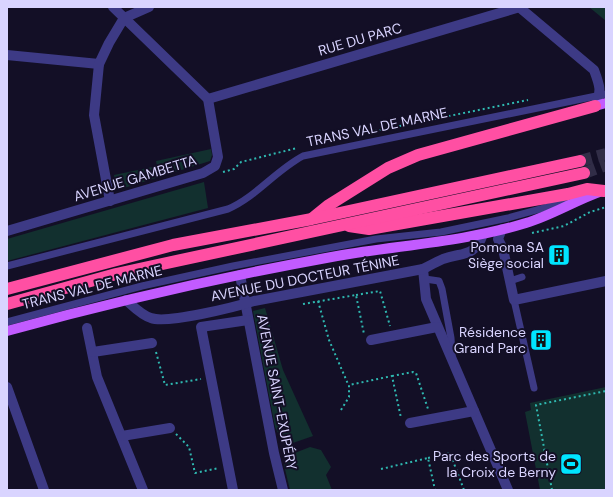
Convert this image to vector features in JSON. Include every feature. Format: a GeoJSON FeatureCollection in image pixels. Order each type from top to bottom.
{"type":"FeatureCollection","features":[{"type":"Feature","properties":{"kind":"highway"},"geometry":{"type":"LineString","coordinates":[[312,219],[329,205],[381,172],[418,155],[602,99]]}},
{"type":"Feature","properties":{"kind":"highway"},"geometry":{"type":"LineString","coordinates":[[10,286],[173,245],[312,219],[580,162]]}},
{"type":"Feature","properties":{"kind":"highway"},"geometry":{"type":"LineString","coordinates":[[7,304],[116,274],[584,173]]}},
{"type":"Feature","properties":{"kind":"highway"},"geometry":{"type":"LineString","coordinates":[[342,225],[369,229],[568,194],[587,189],[606,192]]}},
{"type":"Feature","properties":{"kind":"main road","name":"AVENUE DU DOCTEUR TÉNINE"},"geometry":{"type":"LineString","coordinates":[[7,331],[126,300],[230,277],[383,248],[437,242],[484,234],[545,217],[584,197],[606,192]]}},
{"type":"Feature","properties":{"kind":"street"},"geometry":{"type":"LineString","coordinates":[[113,7],[208,99]]}},
{"type":"Feature","properties":{"kind":"street"},"geometry":{"type":"LineString","coordinates":[[110,201],[94,115],[99,64],[109,43],[124,18],[148,7]]}},
{"type":"Feature","properties":{"kind":"street"},"geometry":{"type":"LineString","coordinates":[[520,7],[594,70],[602,99]]}},
{"type":"Feature","properties":{"kind":"street","name":"RUE DU PARC"},"geometry":{"type":"LineString","coordinates":[[208,99],[520,7]]}},
{"type":"Feature","properties":{"kind":"street"},"geometry":{"type":"LineString","coordinates":[[7,55],[99,64]]}},
{"type":"Feature","properties":{"kind":"street","name":"AVENUE GAMBETTA"},"geometry":{"type":"LineString","coordinates":[[7,231],[203,173],[215,166],[218,157],[208,99]]}},
{"type":"Feature","properties":{"kind":"street"},"geometry":{"type":"LineString","coordinates":[[502,229],[498,238],[503,249],[514,300],[606,281]]}},
{"type":"Feature","properties":{"kind":"street","name":"AVENUE DU DOCTEUR TÉNINE"},"geometry":{"type":"LineString","coordinates":[[126,300],[150,318],[163,320],[423,269],[441,260],[473,251],[480,244],[484,234]]}},
{"type":"Feature","properties":{"kind":"street"},"geometry":{"type":"LineString","coordinates":[[423,269],[426,299],[452,364],[508,490]]}},
{"type":"Feature","properties":{"kind":"street","name":"AVENUE SAINT-EXUPÉRY"},"geometry":{"type":"LineString","coordinates":[[240,275],[283,490]]}},
{"type":"Feature","properties":{"kind":"street"},"geometry":{"type":"LineString","coordinates":[[233,490],[200,327],[248,320]]}},
{"type":"Feature","properties":{"kind":"street"},"geometry":{"type":"LineString","coordinates":[[371,340],[437,327]]}},
{"type":"Feature","properties":{"kind":"street"},"geometry":{"type":"LineString","coordinates":[[87,328],[97,377],[143,490]]}},
{"type":"Feature","properties":{"kind":"street"},"geometry":{"type":"LineString","coordinates":[[93,352],[152,343]]}},
{"type":"Feature","properties":{"kind":"street"},"geometry":{"type":"LineString","coordinates":[[7,387],[44,490]]}},
{"type":"Feature","properties":{"kind":"street"},"geometry":{"type":"LineString","coordinates":[[410,423],[474,411]]}},
{"type":"Feature","properties":{"kind":"street"},"geometry":{"type":"LineString","coordinates":[[122,436],[170,428]]}},
{"type":"Feature","properties":{"kind":"lane","name":"TRANS VAL DE MARNE"},"geometry":{"type":"LineString","coordinates":[[7,266],[228,209],[240,204],[287,165],[303,156],[602,99]]}},
{"type":"Feature","properties":{"kind":"lane","name":"TRANS VAL DE MARNE"},"geometry":{"type":"LineString","coordinates":[[7,322],[142,286],[233,266],[376,239],[440,232],[508,218],[584,197]]}},
{"type":"Feature","properties":{"kind":"lane"},"geometry":{"type":"LineString","coordinates":[[510,281],[522,277]]}},
{"type":"Feature","properties":{"kind":"lane"},"geometry":{"type":"LineString","coordinates":[[425,280],[439,281],[442,289],[451,338],[452,364]]}},
{"type":"Feature","properties":{"kind":"lane"},"geometry":{"type":"LineString","coordinates":[[514,300],[534,388]]}},
{"type":"Feature","properties":{"kind":"path"},"geometry":{"type":"LineString","coordinates":[[363,134],[448,115],[531,99]]}},
{"type":"Feature","properties":{"kind":"path"},"geometry":{"type":"LineString","coordinates":[[241,162],[301,148]]}},
{"type":"Feature","properties":{"kind":"path"},"geometry":{"type":"LineString","coordinates":[[528,234],[564,226],[590,212],[606,206]]}},
{"type":"Feature","properties":{"kind":"path"},"geometry":{"type":"LineString","coordinates":[[303,304],[380,291],[393,336]]}},
{"type":"Feature","properties":{"kind":"path"},"geometry":{"type":"LineString","coordinates":[[356,295],[366,341],[371,340]]}},
{"type":"Feature","properties":{"kind":"path"},"geometry":{"type":"LineString","coordinates":[[318,301],[329,340],[349,385],[349,397],[342,410]]}},
{"type":"Feature","properties":{"kind":"path"},"geometry":{"type":"LineString","coordinates":[[152,343],[158,357],[165,385],[211,378]]}},
{"type":"Feature","properties":{"kind":"path"},"geometry":{"type":"LineString","coordinates":[[349,385],[413,372],[416,373],[431,419]]}},
{"type":"Feature","properties":{"kind":"path"},"geometry":{"type":"LineString","coordinates":[[392,376],[402,425],[410,423]]}},
{"type":"Feature","properties":{"kind":"path"},"geometry":{"type":"LineString","coordinates":[[552,490],[536,405],[606,391]]}},
{"type":"Feature","properties":{"kind":"path"},"geometry":{"type":"LineString","coordinates":[[170,428],[188,447],[195,473],[228,466]]}},
{"type":"Feature","properties":{"kind":"path"},"geometry":{"type":"LineString","coordinates":[[381,469],[450,453],[464,490]]}},
{"type":"Feature","properties":{"kind":"path"},"geometry":{"type":"LineString","coordinates":[[428,458],[435,490]]}},
{"type":"Feature","properties":{"kind":"green space"},"geometry":{"type":"Polygon","coordinates":[[[589,7],[606,7],[606,21],[589,7]]]}},
{"type":"Feature","properties":{"kind":"green space"},"geometry":{"type":"Polygon","coordinates":[[[211,149],[212,155],[210,161],[121,189],[116,187],[114,175],[157,166],[156,161],[211,149]]]}},
{"type":"Feature","properties":{"kind":"green space"},"geometry":{"type":"Polygon","coordinates":[[[204,182],[208,208],[7,261],[7,239],[204,182]]]}},
{"type":"Feature","properties":{"kind":"green space"},"geometry":{"type":"Polygon","coordinates":[[[265,308],[283,370],[313,436],[290,444],[279,435],[275,427],[253,311],[265,308]]]}},
{"type":"Feature","properties":{"kind":"green space","name":"Parc des Sports de la Croix de Berny"},"geometry":{"type":"Polygon","coordinates":[[[606,387],[606,490],[540,490],[525,412],[531,410],[530,403],[606,387]]]}},
{"type":"Feature","properties":{"kind":"green space"},"geometry":{"type":"Polygon","coordinates":[[[310,447],[321,450],[331,467],[326,475],[332,490],[290,490],[284,465],[287,456],[310,447]]]}},
{"type":"Feature","properties":{"kind":"tunnel"},"geometry":{"type":"LineString","coordinates":[[580,161],[606,154]]}},
{"type":"Feature","properties":{"kind":"tunnel"},"geometry":{"type":"LineString","coordinates":[[584,173],[606,165]]}},
{"type":"Feature","properties":{"kind":"place","name":"Pomona SA Siège social"},"geometry":{"type":"Point","coordinates":[559,255]}},
{"type":"Feature","properties":{"kind":"place","name":"Résidence Grand Parc"},"geometry":{"type":"Point","coordinates":[541,340]}},
{"type":"Feature","properties":{"kind":"place","name":"Parc des Sports de la Croix de Berny"},"geometry":{"type":"Point","coordinates":[571,464]}}]}
